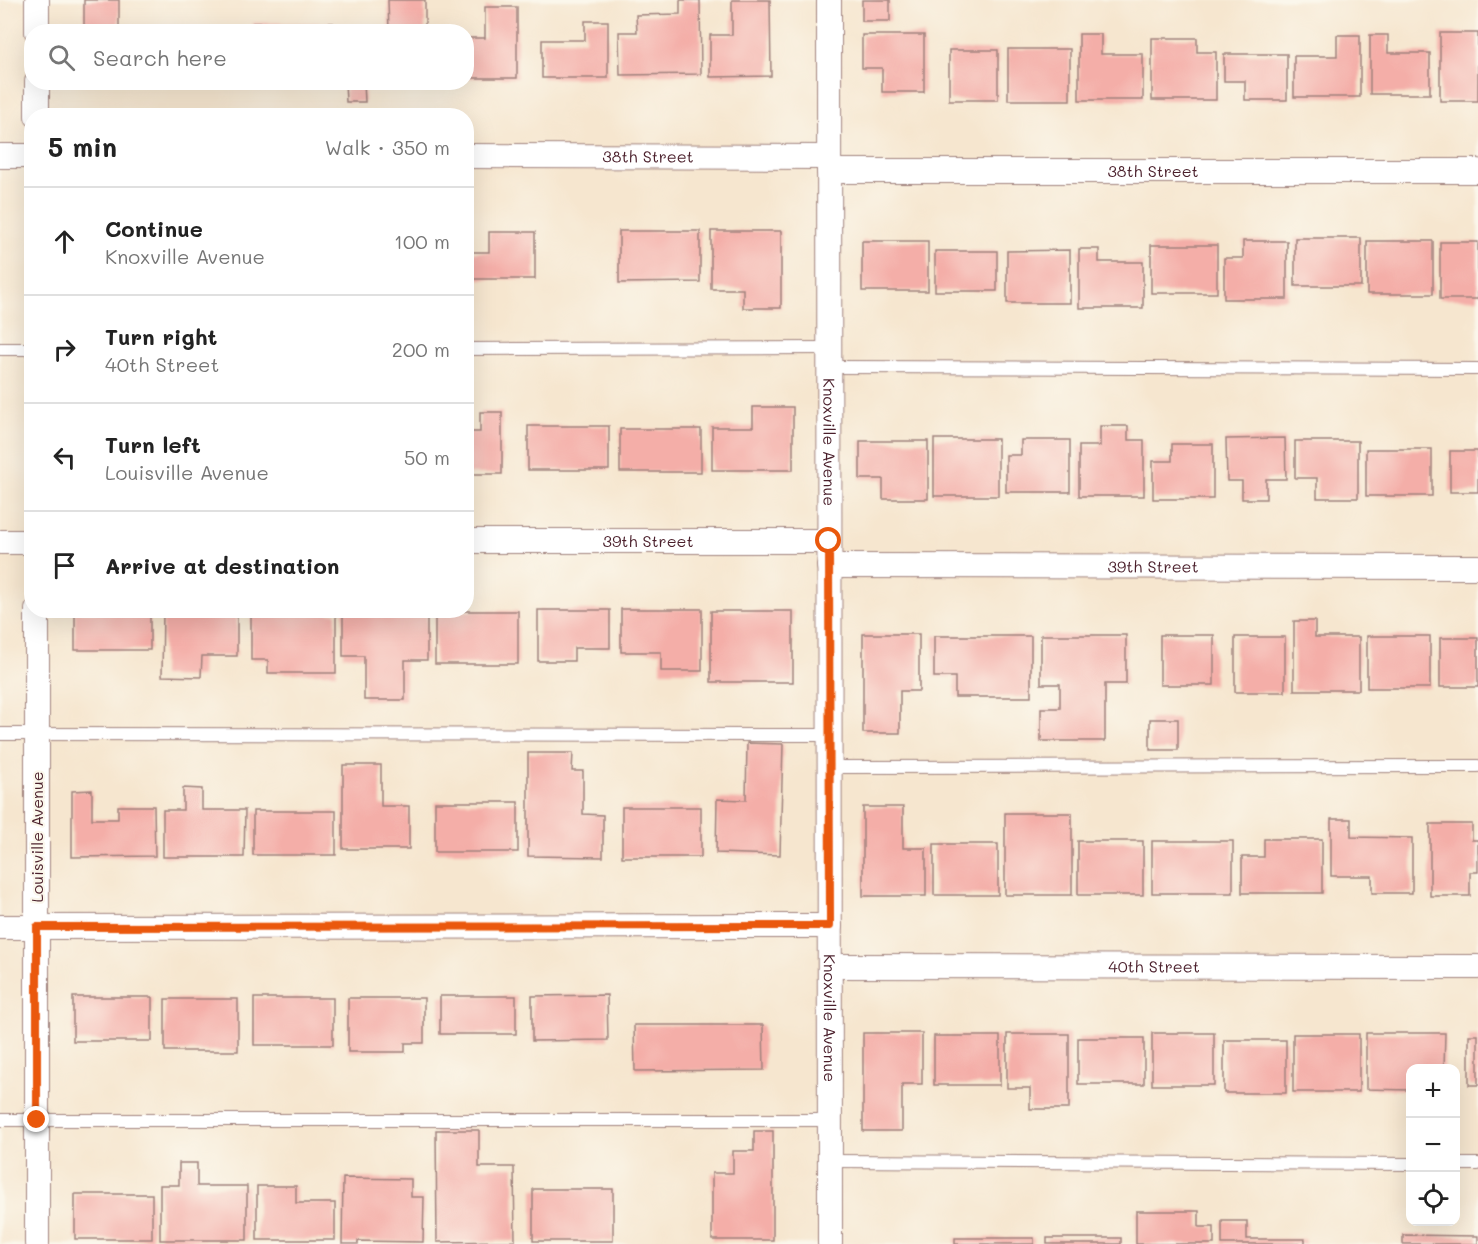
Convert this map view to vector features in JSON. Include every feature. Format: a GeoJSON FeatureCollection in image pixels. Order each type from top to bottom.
{"type":"FeatureCollection","features":[{"type":"Feature","properties":{"kind":"street"},"geometry":{"type":"LineString","coordinates":[[37,0],[37,24]]}},
{"type":"Feature","properties":{"kind":"street","name":"Knoxville Avenue"},"geometry":{"type":"LineString","coordinates":[[829,0],[830,1244]]}},
{"type":"Feature","properties":{"kind":"street"},"geometry":{"type":"LineString","coordinates":[[37,90],[37,108]]}},
{"type":"Feature","properties":{"kind":"street"},"geometry":{"type":"LineString","coordinates":[[0,156],[24,156]]}},
{"type":"Feature","properties":{"kind":"street","name":"38th Street"},"geometry":{"type":"LineString","coordinates":[[474,156],[829,164],[1478,171]]}},
{"type":"Feature","properties":{"kind":"street","name":"39th Street"},"geometry":{"type":"LineString","coordinates":[[474,541],[829,541]]}},
{"type":"Feature","properties":{"kind":"street"},"geometry":{"type":"LineString","coordinates":[[0,542],[24,542]]}},
{"type":"Feature","properties":{"kind":"street","name":"39th Street"},"geometry":{"type":"LineString","coordinates":[[829,566],[1478,567]]}},
{"type":"Feature","properties":{"kind":"street","name":"Louisville Avenue"},"geometry":{"type":"LineString","coordinates":[[37,618],[37,1244]]}},
{"type":"Feature","properties":{"kind":"street"},"geometry":{"type":"LineString","coordinates":[[0,927],[830,926]]}},
{"type":"Feature","properties":{"kind":"street","name":"40th Street"},"geometry":{"type":"LineString","coordinates":[[830,966],[1478,967]]}},
{"type":"Feature","properties":{"kind":"lane"},"geometry":{"type":"LineString","coordinates":[[0,349],[24,349]]}},
{"type":"Feature","properties":{"kind":"lane"},"geometry":{"type":"LineString","coordinates":[[474,349],[1478,369]]}},
{"type":"Feature","properties":{"kind":"lane"},"geometry":{"type":"LineString","coordinates":[[0,734],[830,735]]}},
{"type":"Feature","properties":{"kind":"lane"},"geometry":{"type":"LineString","coordinates":[[830,767],[1478,766]]}},
{"type":"Feature","properties":{"kind":"lane"},"geometry":{"type":"LineString","coordinates":[[0,1120],[830,1120]]}},
{"type":"Feature","properties":{"kind":"lane"},"geometry":{"type":"LineString","coordinates":[[830,1161],[1406,1164]]}},
{"type":"Feature","properties":{"kind":"lane"},"geometry":{"type":"LineString","coordinates":[[1460,1164],[1478,1164]]}},
{"type":"Feature","properties":{"kind":"building"},"geometry":{"type":"Polygon","coordinates":[[[84,0],[119,0],[119,24],[84,24],[84,0]]]}},
{"type":"Feature","properties":{"kind":"building"},"geometry":{"type":"Polygon","coordinates":[[[388,0],[425,0],[425,24],[389,24],[388,0]]]}},
{"type":"Feature","properties":{"kind":"building"},"geometry":{"type":"Polygon","coordinates":[[[680,0],[700,0],[701,74],[620,75],[619,32],[637,32],[636,15],[680,14],[680,0]]]}},
{"type":"Feature","properties":{"kind":"building"},"geometry":{"type":"Polygon","coordinates":[[[732,0],[770,0],[771,76],[710,77],[710,35],[732,35],[732,0]]]}},
{"type":"Feature","properties":{"kind":"building"},"geometry":{"type":"Polygon","coordinates":[[[862,0],[890,0],[890,21],[862,21],[862,0]]]}},
{"type":"Feature","properties":{"kind":"building"},"geometry":{"type":"Polygon","coordinates":[[[485,7],[517,7],[517,78],[474,78],[474,38],[485,38],[485,7]]]}},
{"type":"Feature","properties":{"kind":"building"},"geometry":{"type":"Polygon","coordinates":[[[585,21],[608,21],[608,78],[542,78],[542,40],[585,40],[585,21]]]}},
{"type":"Feature","properties":{"kind":"building"},"geometry":{"type":"Polygon","coordinates":[[[253,23],[333,23],[333,24],[253,23]]]}},
{"type":"Feature","properties":{"kind":"building"},"geometry":{"type":"Polygon","coordinates":[[[1440,33],[1478,33],[1478,101],[1440,101],[1440,33]]]}},
{"type":"Feature","properties":{"kind":"building"},"geometry":{"type":"Polygon","coordinates":[[[1079,34],[1101,34],[1101,54],[1143,54],[1143,100],[1079,100],[1079,34]]]}},
{"type":"Feature","properties":{"kind":"building"},"geometry":{"type":"Polygon","coordinates":[[[862,35],[924,35],[924,92],[882,92],[882,68],[862,68],[862,35]]]}},
{"type":"Feature","properties":{"kind":"building"},"geometry":{"type":"Polygon","coordinates":[[[1337,35],[1360,35],[1360,97],[1294,97],[1294,56],[1337,56],[1337,35]]]}},
{"type":"Feature","properties":{"kind":"building"},"geometry":{"type":"Polygon","coordinates":[[[1370,35],[1388,35],[1388,53],[1430,53],[1430,94],[1370,94],[1370,35]]]}},
{"type":"Feature","properties":{"kind":"building"},"geometry":{"type":"Polygon","coordinates":[[[1152,38],[1197,38],[1197,52],[1216,52],[1216,100],[1152,100],[1152,38]]]}},
{"type":"Feature","properties":{"kind":"building"},"geometry":{"type":"Polygon","coordinates":[[[1008,49],[1070,49],[1070,100],[1008,100],[1008,49]]]}},
{"type":"Feature","properties":{"kind":"building"},"geometry":{"type":"Polygon","coordinates":[[[949,50],[998,50],[998,100],[949,100],[949,50]]]}},
{"type":"Feature","properties":{"kind":"building"},"geometry":{"type":"Polygon","coordinates":[[[1224,54],[1287,54],[1287,100],[1245,100],[1245,81],[1224,81],[1224,54]]]}},
{"type":"Feature","properties":{"kind":"building"},"geometry":{"type":"Polygon","coordinates":[[[345,90],[364,90],[365,102],[346,102],[345,90]]]}},
{"type":"Feature","properties":{"kind":"building"},"geometry":{"type":"Polygon","coordinates":[[[619,231],[700,231],[700,282],[619,283],[619,231]]]}},
{"type":"Feature","properties":{"kind":"building"},"geometry":{"type":"Polygon","coordinates":[[[711,231],[781,231],[781,308],[743,308],[743,289],[711,289],[711,231]]]}},
{"type":"Feature","properties":{"kind":"building"},"geometry":{"type":"Polygon","coordinates":[[[489,232],[535,232],[535,279],[474,279],[474,252],[489,252],[489,232]]]}},
{"type":"Feature","properties":{"kind":"building"},"geometry":{"type":"Polygon","coordinates":[[[1295,238],[1361,238],[1361,286],[1295,286],[1295,238]]]}},
{"type":"Feature","properties":{"kind":"building"},"geometry":{"type":"Polygon","coordinates":[[[862,241],[928,241],[928,291],[862,291],[862,241]]]}},
{"type":"Feature","properties":{"kind":"building"},"geometry":{"type":"Polygon","coordinates":[[[1243,241],[1287,241],[1287,299],[1224,299],[1224,258],[1243,258],[1243,241]]]}},
{"type":"Feature","properties":{"kind":"building"},"geometry":{"type":"Polygon","coordinates":[[[1367,241],[1433,241],[1433,294],[1367,294],[1367,241]]]}},
{"type":"Feature","properties":{"kind":"building"},"geometry":{"type":"Polygon","coordinates":[[[1440,242],[1478,242],[1478,299],[1440,299],[1440,242]]]}},
{"type":"Feature","properties":{"kind":"building"},"geometry":{"type":"Polygon","coordinates":[[[1151,245],[1217,245],[1217,293],[1151,293],[1151,245]]]}},
{"type":"Feature","properties":{"kind":"building"},"geometry":{"type":"Polygon","coordinates":[[[1079,249],[1099,249],[1099,262],[1143,262],[1143,308],[1079,308],[1079,249]]]}},
{"type":"Feature","properties":{"kind":"building"},"geometry":{"type":"Polygon","coordinates":[[[1070,250],[1070,303],[1007,303],[1007,251],[1070,250]]]}},
{"type":"Feature","properties":{"kind":"building"},"geometry":{"type":"Polygon","coordinates":[[[935,251],[997,251],[997,291],[935,291],[935,251]]]}},
{"type":"Feature","properties":{"kind":"building"},"geometry":{"type":"Polygon","coordinates":[[[753,407],[793,407],[793,470],[712,470],[712,427],[753,427],[753,407]]]}},
{"type":"Feature","properties":{"kind":"building"},"geometry":{"type":"Polygon","coordinates":[[[480,412],[502,412],[502,474],[474,474],[474,432],[480,432],[480,412]]]}},
{"type":"Feature","properties":{"kind":"building"},"geometry":{"type":"Polygon","coordinates":[[[528,426],[609,426],[609,470],[528,470],[528,426]]]}},
{"type":"Feature","properties":{"kind":"building"},"geometry":{"type":"Polygon","coordinates":[[[1100,426],[1128,426],[1128,440],[1144,440],[1144,496],[1079,496],[1079,446],[1100,446],[1100,426]]]}},
{"type":"Feature","properties":{"kind":"building"},"geometry":{"type":"Polygon","coordinates":[[[620,429],[701,429],[701,472],[620,472],[620,429]]]}},
{"type":"Feature","properties":{"kind":"building"},"geometry":{"type":"Polygon","coordinates":[[[1285,438],[1286,479],[1266,479],[1266,499],[1242,499],[1242,481],[1227,481],[1226,439],[1285,438]]]}},
{"type":"Feature","properties":{"kind":"building"},"geometry":{"type":"Polygon","coordinates":[[[934,439],[998,439],[998,496],[934,496],[934,439]]]}},
{"type":"Feature","properties":{"kind":"building"},"geometry":{"type":"Polygon","coordinates":[[[1021,440],[1070,440],[1070,492],[1006,492],[1006,455],[1021,455],[1021,440]]]}},
{"type":"Feature","properties":{"kind":"building"},"geometry":{"type":"Polygon","coordinates":[[[860,441],[928,441],[928,499],[883,499],[883,479],[860,479],[860,441]]]}},
{"type":"Feature","properties":{"kind":"building"},"geometry":{"type":"Polygon","coordinates":[[[1295,441],[1358,441],[1358,498],[1317,498],[1317,478],[1295,478],[1295,441]]]}},
{"type":"Feature","properties":{"kind":"building"},"geometry":{"type":"Polygon","coordinates":[[[1172,444],[1213,444],[1213,499],[1153,499],[1153,461],[1172,461],[1172,444]]]}},
{"type":"Feature","properties":{"kind":"building"},"geometry":{"type":"Polygon","coordinates":[[[1366,449],[1432,449],[1432,496],[1366,496],[1366,449]]]}},
{"type":"Feature","properties":{"kind":"building"},"geometry":{"type":"Polygon","coordinates":[[[1450,451],[1478,451],[1478,492],[1450,492],[1450,451]]]}},
{"type":"Feature","properties":{"kind":"building"},"geometry":{"type":"Polygon","coordinates":[[[621,609],[702,609],[702,671],[661,671],[661,652],[621,652],[621,609]]]}},
{"type":"Feature","properties":{"kind":"building"},"geometry":{"type":"Polygon","coordinates":[[[538,610],[610,610],[610,648],[574,648],[574,661],[538,661],[538,610]]]}},
{"type":"Feature","properties":{"kind":"building"},"geometry":{"type":"Polygon","coordinates":[[[474,611],[518,611],[518,664],[435,664],[435,618],[474,618],[474,611]]]}},
{"type":"Feature","properties":{"kind":"building"},"geometry":{"type":"Polygon","coordinates":[[[711,611],[793,611],[793,682],[711,682],[711,611]]]}},
{"type":"Feature","properties":{"kind":"building"},"geometry":{"type":"Polygon","coordinates":[[[75,618],[150,618],[150,650],[75,650],[75,618]]]}},
{"type":"Feature","properties":{"kind":"building"},"geometry":{"type":"Polygon","coordinates":[[[163,618],[237,618],[237,656],[202,656],[201,677],[162,676],[163,618]]]}},
{"type":"Feature","properties":{"kind":"building"},"geometry":{"type":"Polygon","coordinates":[[[251,618],[336,618],[336,673],[268,673],[268,660],[251,660],[251,618]]]}},
{"type":"Feature","properties":{"kind":"building"},"geometry":{"type":"Polygon","coordinates":[[[343,618],[427,618],[427,660],[405,660],[405,700],[364,700],[364,656],[343,656],[343,618]]]}},
{"type":"Feature","properties":{"kind":"building"},"geometry":{"type":"Polygon","coordinates":[[[1294,621],[1315,621],[1315,637],[1359,637],[1359,690],[1294,690],[1294,621]]]}},
{"type":"Feature","properties":{"kind":"building"},"geometry":{"type":"Polygon","coordinates":[[[863,634],[919,634],[919,691],[900,691],[900,733],[863,733],[863,634]]]}},
{"type":"Feature","properties":{"kind":"building"},"geometry":{"type":"Polygon","coordinates":[[[1041,635],[1126,635],[1126,684],[1105,684],[1105,741],[1041,741],[1041,708],[1060,708],[1060,684],[1041,684],[1041,635]]]}},
{"type":"Feature","properties":{"kind":"building"},"geometry":{"type":"Polygon","coordinates":[[[1160,635],[1214,635],[1214,685],[1160,685],[1160,635]]]}},
{"type":"Feature","properties":{"kind":"building"},"geometry":{"type":"Polygon","coordinates":[[[934,636],[1031,636],[1031,697],[955,697],[955,677],[934,677],[934,636]]]}},
{"type":"Feature","properties":{"kind":"building"},"geometry":{"type":"Polygon","coordinates":[[[1367,636],[1430,636],[1430,688],[1367,688],[1367,636]]]}},
{"type":"Feature","properties":{"kind":"building"},"geometry":{"type":"Polygon","coordinates":[[[1235,637],[1285,637],[1285,692],[1235,692],[1235,637]]]}},
{"type":"Feature","properties":{"kind":"building"},"geometry":{"type":"Polygon","coordinates":[[[1440,638],[1478,638],[1478,687],[1440,687],[1440,638]]]}},
{"type":"Feature","properties":{"kind":"building"},"geometry":{"type":"Polygon","coordinates":[[[1150,719],[1178,719],[1178,750],[1150,750],[1150,719]]]}},
{"type":"Feature","properties":{"kind":"building"},"geometry":{"type":"Polygon","coordinates":[[[747,743],[783,744],[780,855],[716,853],[717,799],[746,800],[747,743]]]}},
{"type":"Feature","properties":{"kind":"building"},"geometry":{"type":"Polygon","coordinates":[[[528,753],[573,753],[572,771],[583,771],[583,814],[603,815],[603,857],[528,856],[528,753]]]}},
{"type":"Feature","properties":{"kind":"building"},"geometry":{"type":"Polygon","coordinates":[[[343,765],[381,765],[381,806],[409,806],[409,849],[343,849],[343,765]]]}},
{"type":"Feature","properties":{"kind":"building"},"geometry":{"type":"Polygon","coordinates":[[[183,788],[202,789],[202,810],[245,810],[244,857],[163,857],[163,810],[183,810],[183,788]]]}},
{"type":"Feature","properties":{"kind":"building"},"geometry":{"type":"Polygon","coordinates":[[[92,790],[92,819],[118,819],[118,806],[154,806],[155,856],[72,857],[72,791],[92,790]]]}},
{"type":"Feature","properties":{"kind":"building"},"geometry":{"type":"Polygon","coordinates":[[[435,802],[518,802],[518,852],[435,852],[435,802]]]}},
{"type":"Feature","properties":{"kind":"building"},"geometry":{"type":"Polygon","coordinates":[[[622,807],[701,807],[701,857],[622,857],[622,807]]]}},
{"type":"Feature","properties":{"kind":"building"},"geometry":{"type":"Polygon","coordinates":[[[863,807],[903,807],[903,848],[926,848],[926,896],[863,896],[863,807]]]}},
{"type":"Feature","properties":{"kind":"building"},"geometry":{"type":"Polygon","coordinates":[[[253,811],[336,811],[336,855],[253,855],[253,811]]]}},
{"type":"Feature","properties":{"kind":"building"},"geometry":{"type":"Polygon","coordinates":[[[1005,813],[1072,813],[1072,895],[1005,895],[1005,813]]]}},
{"type":"Feature","properties":{"kind":"building"},"geometry":{"type":"Polygon","coordinates":[[[1331,819],[1351,819],[1351,837],[1412,838],[1412,893],[1372,893],[1372,876],[1331,876],[1331,819]]]}},
{"type":"Feature","properties":{"kind":"building"},"geometry":{"type":"Polygon","coordinates":[[[1430,824],[1472,824],[1472,840],[1478,840],[1478,872],[1470,872],[1470,896],[1430,896],[1430,824]]]}},
{"type":"Feature","properties":{"kind":"building"},"geometry":{"type":"Polygon","coordinates":[[[1264,839],[1322,839],[1322,893],[1242,893],[1242,857],[1264,857],[1264,839]]]}},
{"type":"Feature","properties":{"kind":"building"},"geometry":{"type":"Polygon","coordinates":[[[1078,841],[1143,841],[1143,895],[1078,895],[1078,841]]]}},
{"type":"Feature","properties":{"kind":"building"},"geometry":{"type":"Polygon","coordinates":[[[1152,841],[1233,841],[1233,893],[1152,893],[1152,841]]]}},
{"type":"Feature","properties":{"kind":"building"},"geometry":{"type":"Polygon","coordinates":[[[934,844],[998,844],[998,895],[934,895],[934,844]]]}},
{"type":"Feature","properties":{"kind":"building"},"geometry":{"type":"Polygon","coordinates":[[[607,995],[608,1040],[532,1041],[532,996],[607,995]]]}},
{"type":"Feature","properties":{"kind":"building"},"geometry":{"type":"Polygon","coordinates":[[[440,996],[516,996],[516,1034],[440,1034],[440,996]]]}},
{"type":"Feature","properties":{"kind":"building"},"geometry":{"type":"Polygon","coordinates":[[[73,997],[152,997],[152,1041],[73,1041],[73,997]]]}},
{"type":"Feature","properties":{"kind":"building"},"geometry":{"type":"Polygon","coordinates":[[[254,998],[333,998],[333,1045],[254,1045],[254,998]]]}},
{"type":"Feature","properties":{"kind":"building"},"geometry":{"type":"Polygon","coordinates":[[[348,998],[424,998],[424,1043],[405,1043],[405,1052],[348,1052],[348,998]]]}},
{"type":"Feature","properties":{"kind":"building"},"geometry":{"type":"Polygon","coordinates":[[[165,999],[238,999],[238,1051],[165,1051],[165,999]]]}},
{"type":"Feature","properties":{"kind":"building"},"geometry":{"type":"Polygon","coordinates":[[[634,1025],[763,1025],[764,1070],[635,1071],[634,1025]]]}},
{"type":"Feature","properties":{"kind":"building"},"geometry":{"type":"Polygon","coordinates":[[[863,1033],[922,1033],[922,1084],[902,1084],[902,1131],[863,1131],[863,1033]]]}},
{"type":"Feature","properties":{"kind":"building"},"geometry":{"type":"Polygon","coordinates":[[[1152,1033],[1214,1033],[1214,1085],[1152,1085],[1152,1033]]]}},
{"type":"Feature","properties":{"kind":"building"},"geometry":{"type":"Polygon","coordinates":[[[1366,1033],[1445,1033],[1444,1064],[1406,1064],[1406,1090],[1366,1089],[1366,1033]]]}},
{"type":"Feature","properties":{"kind":"building"},"geometry":{"type":"Polygon","coordinates":[[[1007,1034],[1069,1034],[1069,1109],[1030,1109],[1030,1088],[1007,1088],[1007,1034]]]}},
{"type":"Feature","properties":{"kind":"building"},"geometry":{"type":"Polygon","coordinates":[[[1293,1034],[1359,1034],[1359,1092],[1293,1092],[1293,1034]]]}},
{"type":"Feature","properties":{"kind":"building"},"geometry":{"type":"Polygon","coordinates":[[[1469,1035],[1478,1035],[1478,1085],[1469,1085],[1469,1035]]]}},
{"type":"Feature","properties":{"kind":"building"},"geometry":{"type":"Polygon","coordinates":[[[934,1036],[1000,1036],[1000,1085],[934,1085],[934,1036]]]}},
{"type":"Feature","properties":{"kind":"building"},"geometry":{"type":"Polygon","coordinates":[[[1078,1038],[1144,1038],[1144,1084],[1078,1084],[1078,1038]]]}},
{"type":"Feature","properties":{"kind":"building"},"geometry":{"type":"Polygon","coordinates":[[[1224,1040],[1286,1040],[1286,1093],[1224,1093],[1224,1040]]]}},
{"type":"Feature","properties":{"kind":"building"},"geometry":{"type":"Polygon","coordinates":[[[436,1130],[479,1130],[479,1167],[514,1167],[515,1241],[437,1242],[436,1130]]]}},
{"type":"Feature","properties":{"kind":"building"},"geometry":{"type":"Polygon","coordinates":[[[754,1131],[773,1131],[773,1240],[712,1240],[712,1173],[733,1173],[733,1151],[754,1151],[754,1131]]]}},
{"type":"Feature","properties":{"kind":"building"},"geometry":{"type":"Polygon","coordinates":[[[179,1163],[197,1163],[197,1186],[247,1186],[247,1240],[160,1240],[160,1185],[179,1185],[179,1163]]]}},
{"type":"Feature","properties":{"kind":"building"},"geometry":{"type":"Polygon","coordinates":[[[343,1178],[411,1179],[411,1197],[424,1197],[423,1242],[358,1241],[358,1244],[342,1244],[343,1178]]]}},
{"type":"Feature","properties":{"kind":"building"},"geometry":{"type":"Polygon","coordinates":[[[257,1186],[296,1186],[296,1203],[335,1203],[335,1240],[257,1240],[257,1186]]]}},
{"type":"Feature","properties":{"kind":"building"},"geometry":{"type":"Polygon","coordinates":[[[533,1189],[613,1189],[613,1241],[533,1241],[533,1189]]]}},
{"type":"Feature","properties":{"kind":"building"},"geometry":{"type":"Polygon","coordinates":[[[75,1194],[152,1194],[152,1239],[75,1239],[75,1194]]]}},
{"type":"Feature","properties":{"kind":"building"},"geometry":{"type":"Polygon","coordinates":[[[1136,1211],[1199,1211],[1199,1227],[1214,1227],[1214,1244],[1136,1244],[1136,1211]]]}},
{"type":"Feature","properties":{"kind":"building"},"geometry":{"type":"Polygon","coordinates":[[[1222,1221],[1247,1221],[1247,1239],[1305,1239],[1305,1244],[1222,1244],[1222,1221]]]}},
{"type":"Feature","properties":{"kind":"building"},"geometry":{"type":"Polygon","coordinates":[[[1403,1235],[1478,1236],[1478,1244],[1403,1244],[1403,1235]]]}},
{"type":"Feature","properties":{"kind":"building"},"geometry":{"type":"Polygon","coordinates":[[[955,1238],[1034,1238],[1034,1244],[955,1244],[955,1238]]]}},
{"type":"Feature","properties":{"kind":"building"},"geometry":{"type":"Polygon","coordinates":[[[1047,1238],[1121,1238],[1121,1244],[1047,1244],[1047,1238]]]}},
{"type":"Feature","properties":{"kind":"route"},"geometry":{"type":"LineString","coordinates":[[37,1120],[37,927],[830,926],[829,541]]}}]}
